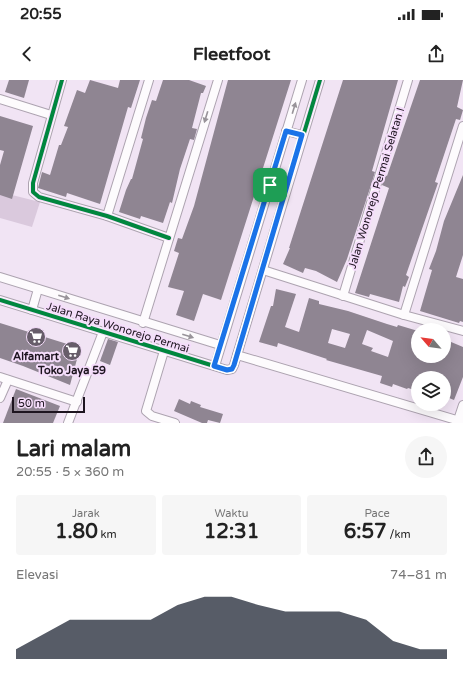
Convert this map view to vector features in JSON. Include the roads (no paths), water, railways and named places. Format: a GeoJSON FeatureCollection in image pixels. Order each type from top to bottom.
{"type":"FeatureCollection","features":[{"type":"Feature","properties":{"kind":"street"},"geometry":{"type":"LineString","coordinates":[[62,80],[33,182],[33,192],[39,197],[107,216],[169,238]]}},
{"type":"Feature","properties":{"kind":"street"},"geometry":{"type":"LineString","coordinates":[[107,216],[149,80]]}},
{"type":"Feature","properties":{"kind":"street"},"geometry":{"type":"LineString","coordinates":[[143,323],[218,80]]}},
{"type":"Feature","properties":{"kind":"street"},"geometry":{"type":"LineString","coordinates":[[214,366],[302,80]]}},
{"type":"Feature","properties":{"kind":"street"},"geometry":{"type":"LineString","coordinates":[[320,80],[302,135],[266,271],[237,355],[460,421],[463,405]]}},
{"type":"Feature","properties":{"kind":"street","name":"Jalan Wonorejo Permai Selatan I"},"geometry":{"type":"LineString","coordinates":[[343,296],[408,80]]}},
{"type":"Feature","properties":{"kind":"street"},"geometry":{"type":"LineString","coordinates":[[0,99],[52,115]]}},
{"type":"Feature","properties":{"kind":"street"},"geometry":{"type":"LineString","coordinates":[[404,315],[463,126]]}},
{"type":"Feature","properties":{"kind":"street"},"geometry":{"type":"LineString","coordinates":[[286,131],[302,135]]}},
{"type":"Feature","properties":{"kind":"street"},"geometry":{"type":"LineString","coordinates":[[266,271],[404,315],[463,331]]}},
{"type":"Feature","properties":{"kind":"street","name":"Jalan Raya Wonorejo Permai"},"geometry":{"type":"LineString","coordinates":[[0,277],[143,323],[220,345]]}},
{"type":"Feature","properties":{"kind":"street"},"geometry":{"type":"LineString","coordinates":[[32,310],[38,289]]}},
{"type":"Feature","properties":{"kind":"street","name":"Jalan Raya Wonorejo Permai"},"geometry":{"type":"LineString","coordinates":[[0,300],[227,370],[232,369],[237,355]]}},
{"type":"Feature","properties":{"kind":"street"},"geometry":{"type":"LineString","coordinates":[[68,423],[103,332]]}},
{"type":"Feature","properties":{"kind":"street"},"geometry":{"type":"LineString","coordinates":[[164,351],[146,411],[152,416],[175,423]]}},
{"type":"Feature","properties":{"kind":"street"},"geometry":{"type":"LineString","coordinates":[[0,398],[4,378],[77,402]]}},
{"type":"Feature","properties":{"kind":"place","name":"Alfamart"},"geometry":{"type":"Point","coordinates":[36,337]}},
{"type":"Feature","properties":{"kind":"place","name":"Toko Jaya 59"},"geometry":{"type":"Point","coordinates":[72,351]}}]}
